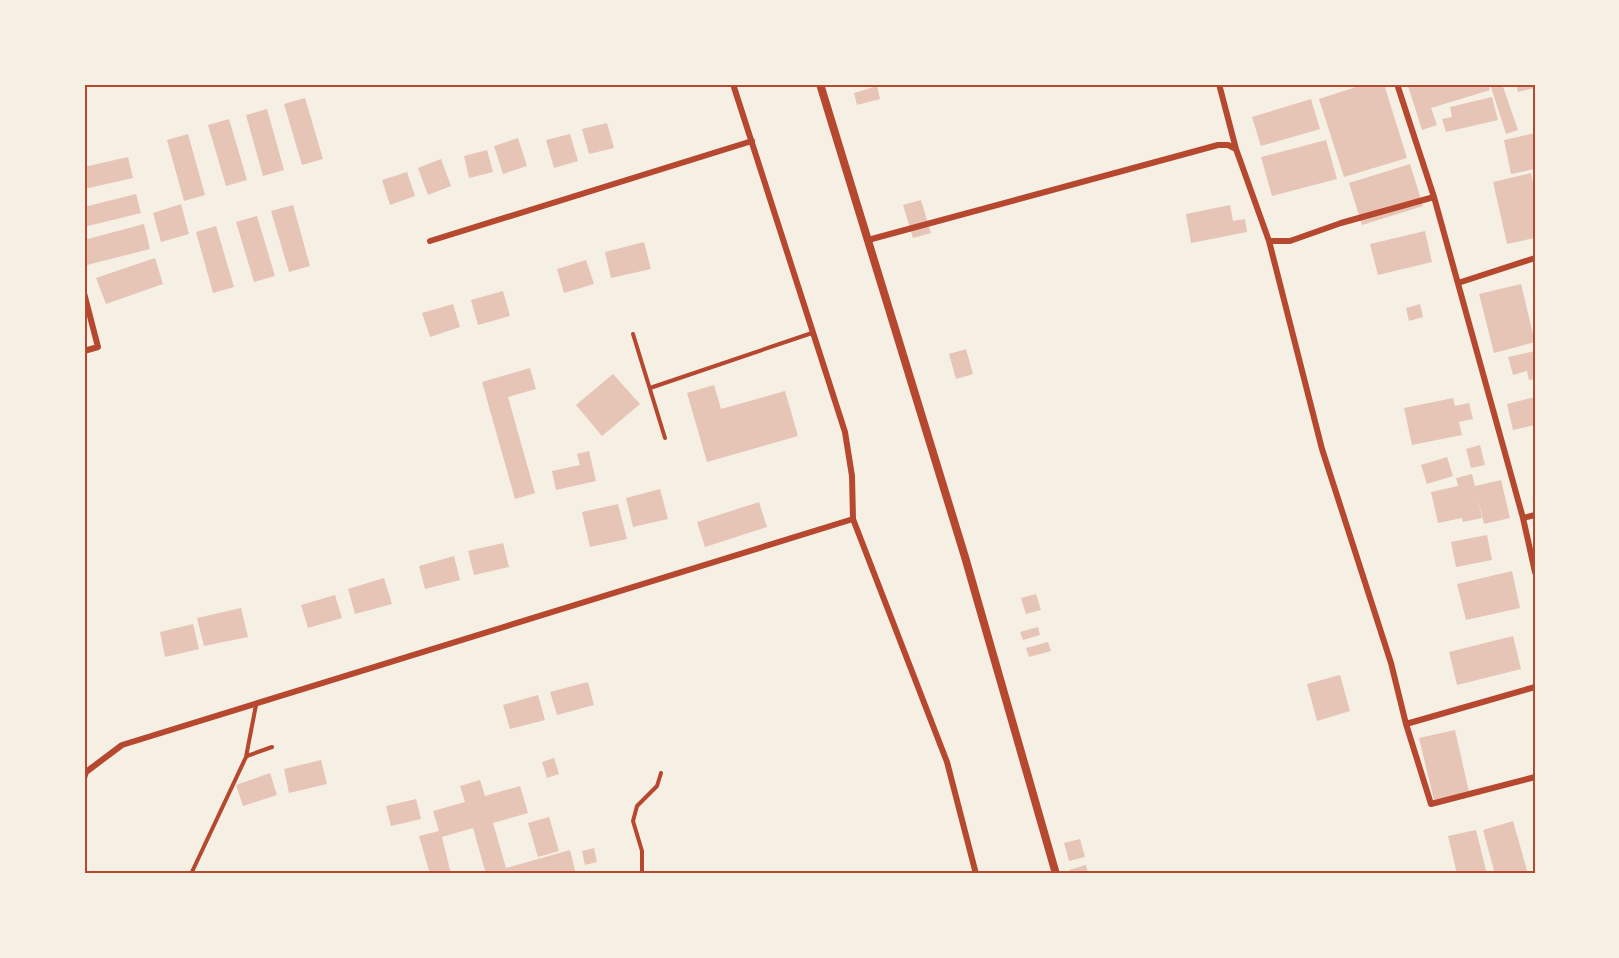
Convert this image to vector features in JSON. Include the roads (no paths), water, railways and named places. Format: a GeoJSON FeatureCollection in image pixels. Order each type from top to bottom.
{"type":"FeatureCollection","features":[{"type":"Feature","properties":{"kind":"street"},"geometry":{"type":"LineString","coordinates":[[734,84],[845,432],[852,476],[853,519],[947,762],[976,874]]}},
{"type":"Feature","properties":{"kind":"street"},"geometry":{"type":"LineString","coordinates":[[820,84],[965,557],[1056,874]]}},
{"type":"Feature","properties":{"kind":"street"},"geometry":{"type":"LineString","coordinates":[[1219,84],[1236,149],[1269,241],[1322,449],[1391,663],[1406,724],[1431,804],[1535,777]]}},
{"type":"Feature","properties":{"kind":"street"},"geometry":{"type":"LineString","coordinates":[[1396,84],[1434,197],[1523,518],[1535,572]]}},
{"type":"Feature","properties":{"kind":"street"},"geometry":{"type":"LineString","coordinates":[[430,241],[752,141]]}},
{"type":"Feature","properties":{"kind":"street"},"geometry":{"type":"LineString","coordinates":[[868,240],[1218,145],[1228,145],[1236,149]]}},
{"type":"Feature","properties":{"kind":"street"},"geometry":{"type":"LineString","coordinates":[[1269,241],[1290,241],[1434,197]]}},
{"type":"Feature","properties":{"kind":"street"},"geometry":{"type":"LineString","coordinates":[[1458,283],[1535,258]]}},
{"type":"Feature","properties":{"kind":"street"},"geometry":{"type":"LineString","coordinates":[[84,293],[98,347],[84,351]]}},
{"type":"Feature","properties":{"kind":"street"},"geometry":{"type":"LineString","coordinates":[[1523,518],[1535,515]]}},
{"type":"Feature","properties":{"kind":"street"},"geometry":{"type":"LineString","coordinates":[[84,778],[86,772],[122,745],[853,519]]}},
{"type":"Feature","properties":{"kind":"street"},"geometry":{"type":"LineString","coordinates":[[1406,724],[1535,687]]}},
{"type":"Feature","properties":{"kind":"lane"},"geometry":{"type":"LineString","coordinates":[[650,388],[813,332]]}},
{"type":"Feature","properties":{"kind":"lane"},"geometry":{"type":"LineString","coordinates":[[633,334],[665,438]]}},
{"type":"Feature","properties":{"kind":"lane"},"geometry":{"type":"LineString","coordinates":[[191,874],[246,757],[256,705]]}},
{"type":"Feature","properties":{"kind":"lane"},"geometry":{"type":"LineString","coordinates":[[246,757],[272,747]]}},
{"type":"Feature","properties":{"kind":"lane"},"geometry":{"type":"LineString","coordinates":[[642,874],[642,851],[633,821],[637,806],[657,786],[661,773]]}}]}
